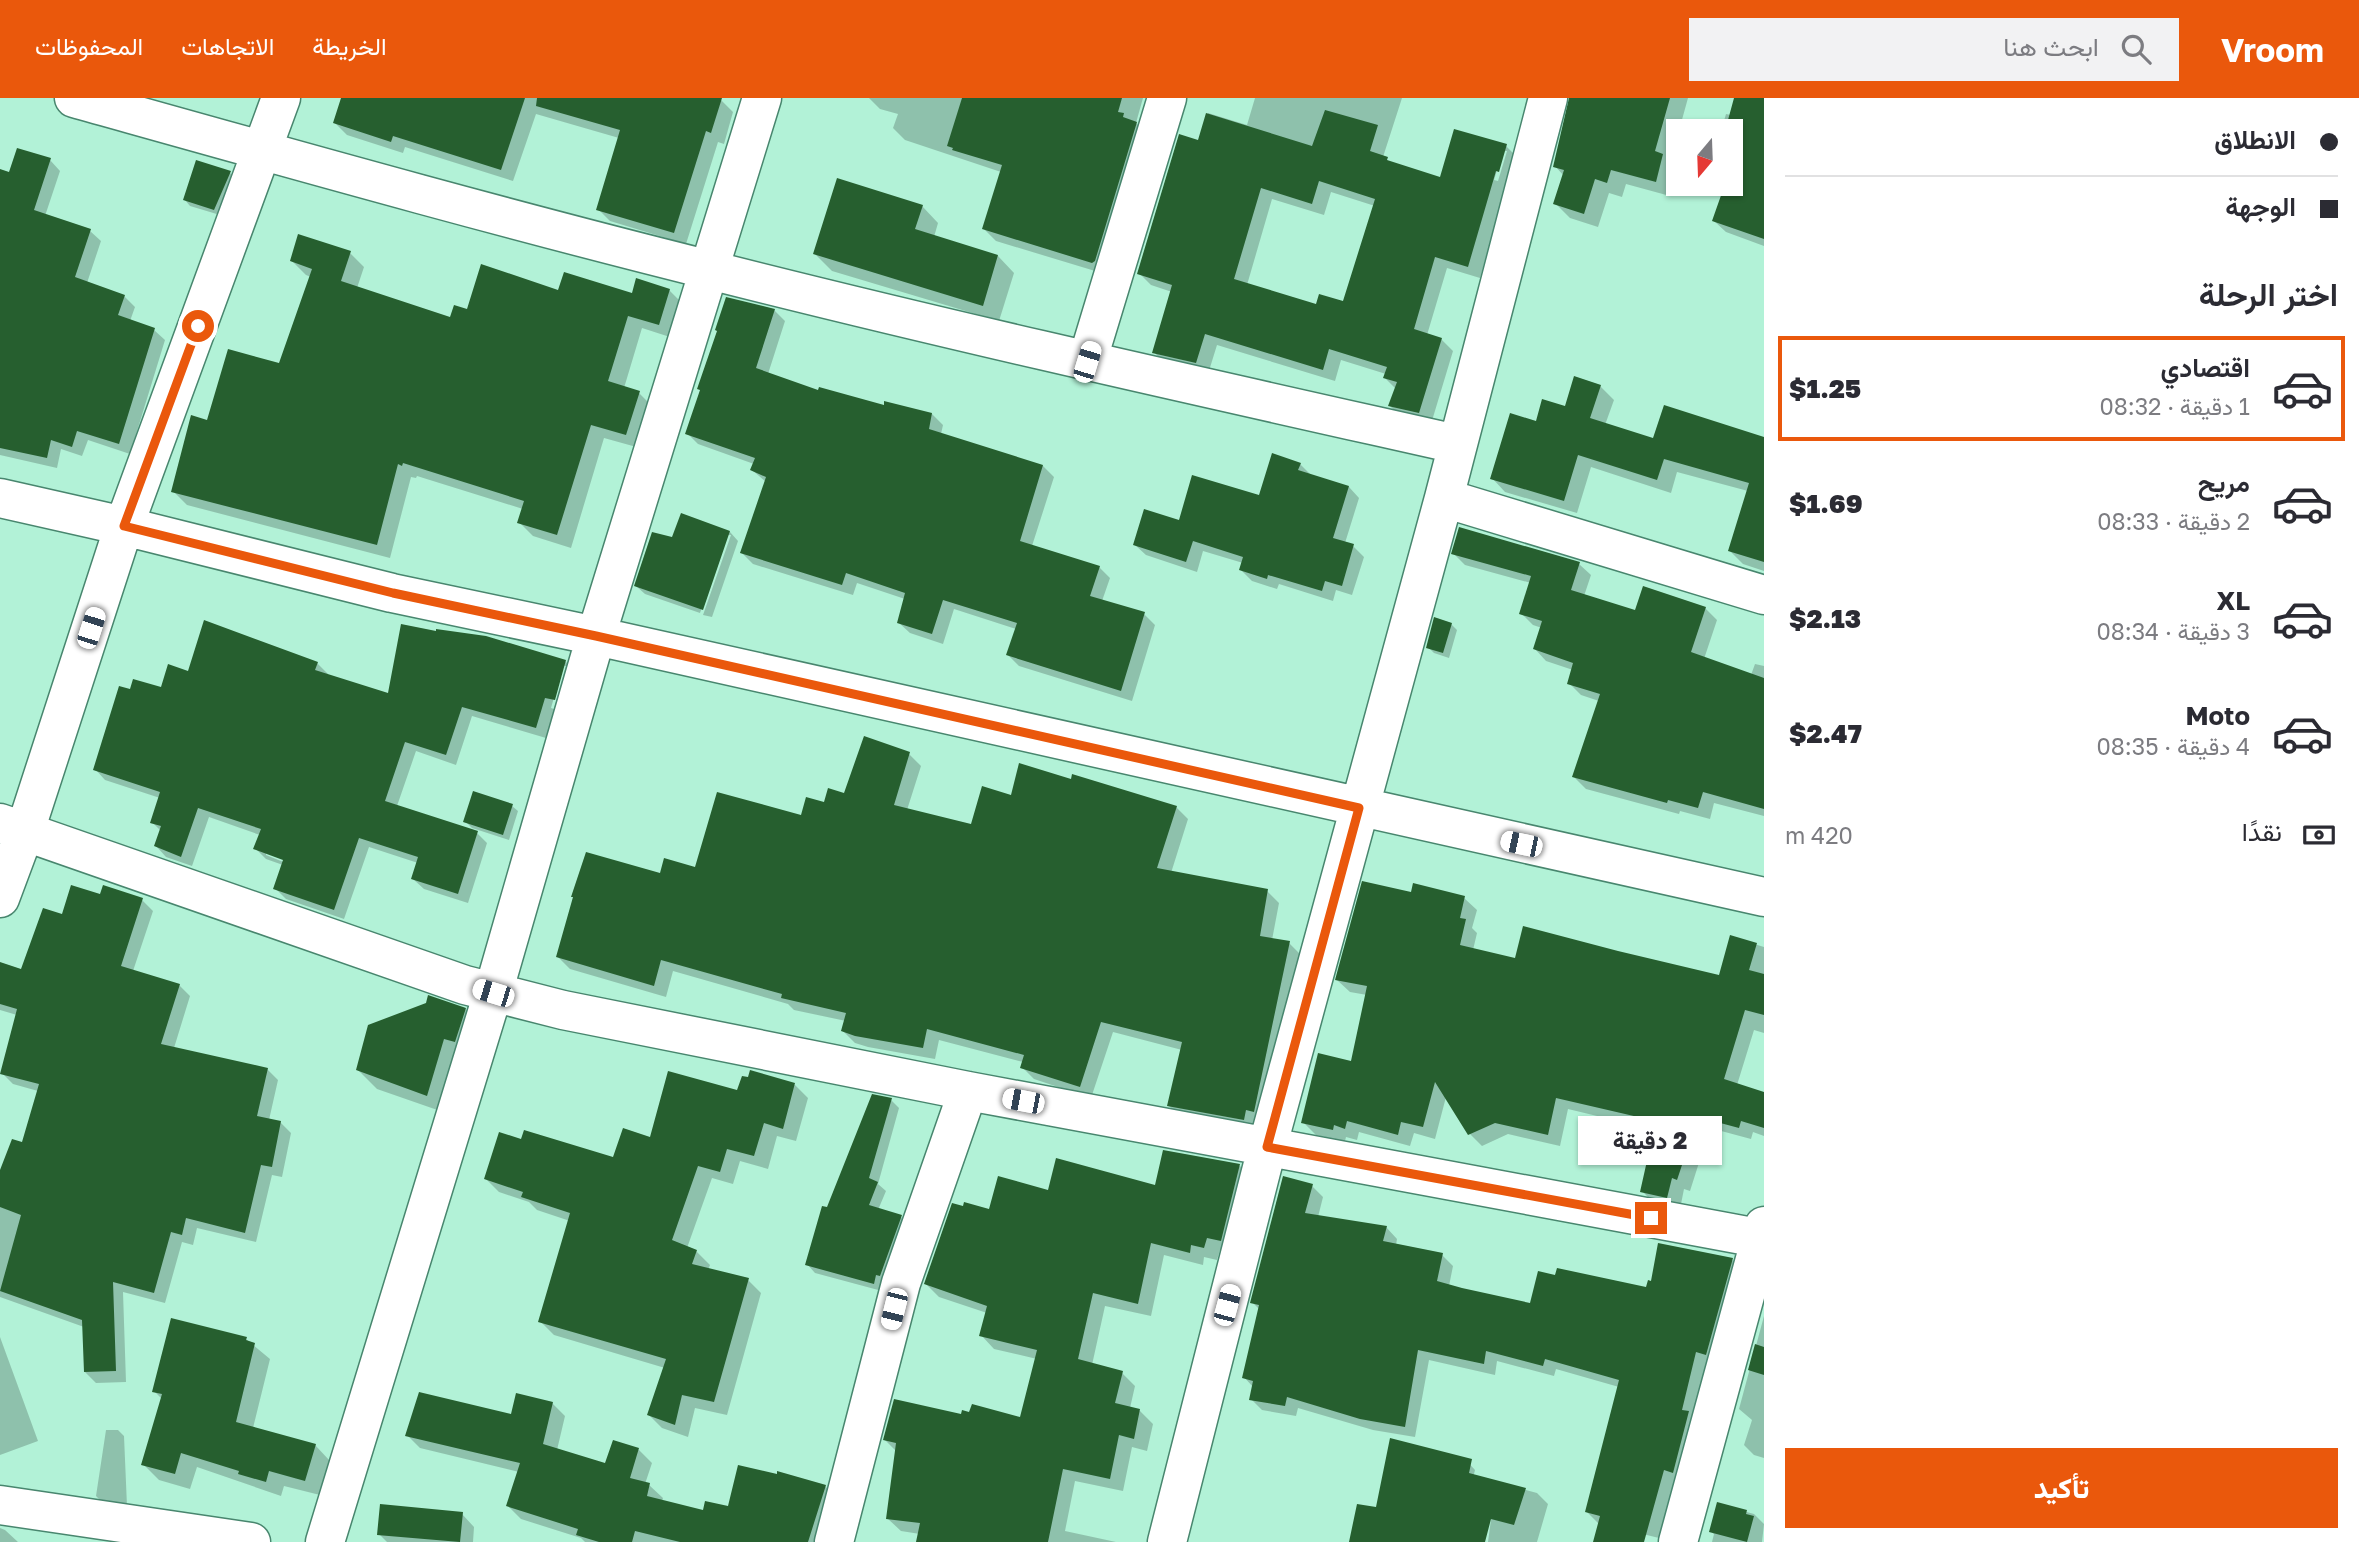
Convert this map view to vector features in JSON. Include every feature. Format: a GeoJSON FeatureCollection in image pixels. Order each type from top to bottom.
{"type":"FeatureCollection","features":[{"type":"Feature","properties":{"kind":"street"},"geometry":{"type":"LineString","coordinates":[[74,98],[708,270],[1087,362],[1456,444]]}},
{"type":"Feature","properties":{"kind":"street"},"geometry":{"type":"LineString","coordinates":[[0,898],[12,827],[281,98]]}},
{"type":"Feature","properties":{"kind":"street"},"geometry":{"type":"LineString","coordinates":[[325,1542],[493,993],[596,636],[762,98]]}},
{"type":"Feature","properties":{"kind":"street"},"geometry":{"type":"LineString","coordinates":[[1087,362],[1167,98]]}},
{"type":"Feature","properties":{"kind":"street"},"geometry":{"type":"LineString","coordinates":[[1167,1542],[1267,1147],[1444,498],[1548,98]]}},
{"type":"Feature","properties":{"kind":"street"},"geometry":{"type":"LineString","coordinates":[[0,498],[393,593],[1764,897]]}},
{"type":"Feature","properties":{"kind":"street"},"geometry":{"type":"LineString","coordinates":[[1444,498],[1764,595]]}},
{"type":"Feature","properties":{"kind":"street"},"geometry":{"type":"LineString","coordinates":[[12,827],[493,993],[563,1010],[968,1091],[1267,1147],[1763,1234],[1678,1542]]}},
{"type":"Feature","properties":{"kind":"street"},"geometry":{"type":"LineString","coordinates":[[834,1542],[901,1283],[968,1091]]}},
{"type":"Feature","properties":{"kind":"street"},"geometry":{"type":"LineString","coordinates":[[0,1504],[251,1542]]}},
{"type":"Feature","properties":{"kind":"building"},"geometry":{"type":"Polygon","coordinates":[[[341,98],[525,98],[501,170],[393,136],[391,142],[333,123],[341,98]]]}},
{"type":"Feature","properties":{"kind":"building"},"geometry":{"type":"Polygon","coordinates":[[[537,98],[722,98],[711,133],[706,131],[674,233],[596,210],[620,130],[536,106],[537,98]]]}},
{"type":"Feature","properties":{"kind":"building"},"geometry":{"type":"Polygon","coordinates":[[[962,98],[1122,98],[1118,112],[1137,122],[1095,261],[1092,263],[982,229],[1002,165],[952,150],[953,148],[947,146],[962,98]]]}},
{"type":"Feature","properties":{"kind":"building"},"geometry":{"type":"Polygon","coordinates":[[[1569,98],[1670,98],[1655,151],[1663,154],[1656,182],[1611,170],[1607,183],[1595,179],[1584,214],[1553,204],[1564,170],[1553,167],[1569,98]]]}},
{"type":"Feature","properties":{"kind":"building"},"geometry":{"type":"Polygon","coordinates":[[[1734,98],[1764,98],[1764,239],[1712,221],[1721,196],[1743,196],[1743,119],[1728,119],[1734,98]]]}},
{"type":"Feature","properties":{"kind":"building"},"geometry":{"type":"Polygon","coordinates":[[[1325,110],[1378,125],[1370,151],[1388,157],[1387,160],[1440,177],[1454,129],[1507,144],[1499,172],[1496,171],[1468,267],[1435,257],[1414,329],[1442,338],[1419,413],[1388,406],[1397,382],[1383,378],[1387,367],[1329,349],[1323,370],[1205,334],[1196,363],[1152,353],[1172,285],[1137,274],[1179,134],[1198,140],[1206,113],[1312,146],[1325,110]],[[1319,181],[1312,204],[1261,188],[1234,279],[1316,304],[1319,294],[1343,301],[1375,199],[1319,181]]]}},
{"type":"Feature","properties":{"kind":"building"},"geometry":{"type":"Polygon","coordinates":[[[17,148],[51,158],[34,210],[91,229],[75,277],[125,295],[118,315],[155,328],[119,444],[77,431],[72,447],[51,440],[47,458],[0,448],[0,169],[9,172],[17,148]]]}},
{"type":"Feature","properties":{"kind":"building"},"geometry":{"type":"Polygon","coordinates":[[[196,160],[231,171],[214,210],[183,200],[196,160]]]}},
{"type":"Feature","properties":{"kind":"building"},"geometry":{"type":"Polygon","coordinates":[[[837,178],[923,205],[915,229],[998,255],[983,306],[813,254],[837,178]]]}},
{"type":"Feature","properties":{"kind":"building"},"geometry":{"type":"Polygon","coordinates":[[[298,234],[351,251],[341,281],[450,317],[454,305],[467,309],[481,264],[558,290],[564,272],[632,293],[636,278],[670,289],[659,325],[628,316],[608,381],[640,391],[626,435],[591,425],[557,535],[517,523],[524,501],[403,463],[402,466],[398,464],[377,545],[171,492],[191,415],[207,420],[228,349],[279,363],[312,269],[290,261],[298,234]]]}},
{"type":"Feature","properties":{"kind":"building"},"geometry":{"type":"Polygon","coordinates":[[[726,297],[775,309],[756,368],[818,390],[819,387],[884,405],[884,401],[932,413],[929,429],[1043,465],[1020,541],[1100,566],[1090,596],[1145,612],[1121,691],[1006,655],[1017,623],[943,600],[932,634],[897,623],[905,593],[846,573],[842,585],[740,553],[766,477],[750,470],[755,458],[685,434],[726,297]]]}},
{"type":"Feature","properties":{"kind":"building"},"geometry":{"type":"Polygon","coordinates":[[[1574,376],[1601,385],[1590,418],[1653,438],[1664,405],[1764,437],[1764,562],[1728,551],[1749,483],[1664,459],[1657,480],[1578,455],[1564,501],[1490,479],[1510,413],[1536,421],[1542,399],[1565,406],[1574,376]]]}},
{"type":"Feature","properties":{"kind":"building"},"geometry":{"type":"Polygon","coordinates":[[[1272,453],[1301,463],[1298,470],[1349,486],[1333,538],[1354,544],[1342,586],[1325,581],[1322,591],[1268,575],[1267,579],[1239,570],[1243,557],[1193,541],[1186,562],[1133,545],[1144,509],[1179,520],[1192,475],[1259,495],[1272,453]]]}},
{"type":"Feature","properties":{"kind":"building"},"geometry":{"type":"Polygon","coordinates":[[[681,513],[730,531],[703,610],[634,586],[652,532],[672,537],[681,513]]]}},
{"type":"Feature","properties":{"kind":"building"},"geometry":{"type":"Polygon","coordinates":[[[1459,527],[1580,562],[1571,590],[1635,610],[1643,586],[1706,607],[1691,652],[1764,678],[1764,809],[1703,792],[1698,808],[1668,800],[1667,803],[1572,777],[1600,694],[1567,684],[1573,663],[1533,649],[1542,621],[1519,614],[1531,576],[1451,554],[1459,527]]]}},
{"type":"Feature","properties":{"kind":"building"},"geometry":{"type":"Polygon","coordinates":[[[1434,617],[1452,623],[1443,653],[1426,648],[1434,617]]]}},
{"type":"Feature","properties":{"kind":"building"},"geometry":{"type":"Polygon","coordinates":[[[204,620],[318,662],[315,670],[388,693],[401,624],[486,636],[566,660],[555,700],[545,698],[536,728],[462,707],[446,755],[405,742],[385,801],[478,831],[458,894],[411,879],[418,857],[359,838],[334,910],[273,889],[283,860],[253,849],[261,829],[198,808],[181,857],[154,846],[161,826],[150,823],[160,792],[93,770],[119,686],[130,689],[133,679],[161,687],[168,664],[188,671],[204,620]]]}},
{"type":"Feature","properties":{"kind":"building"},"geometry":{"type":"Polygon","coordinates":[[[864,736],[910,752],[894,805],[971,824],[982,786],[1011,795],[1019,763],[1071,779],[1072,774],[1177,806],[1157,868],[1268,889],[1260,936],[1290,941],[1254,1112],[1246,1110],[1244,1120],[1167,1106],[1182,1042],[1101,1022],[1080,1087],[1020,1068],[1024,1055],[927,1029],[923,1048],[855,1036],[841,1031],[846,1013],[781,998],[782,994],[661,960],[654,986],[556,957],[586,852],[660,873],[664,858],[695,867],[717,792],[801,815],[806,797],[824,802],[828,788],[844,793],[864,736]]]}},
{"type":"Feature","properties":{"kind":"building"},"geometry":{"type":"Polygon","coordinates":[[[473,791],[513,804],[503,835],[463,822],[473,791]]]}},
{"type":"Feature","properties":{"kind":"building"},"geometry":{"type":"Polygon","coordinates":[[[1362,881],[1411,892],[1413,883],[1465,896],[1460,918],[1466,919],[1460,945],[1515,958],[1523,926],[1719,975],[1730,935],[1757,943],[1749,970],[1764,974],[1764,1015],[1745,1010],[1724,1079],[1764,1092],[1764,1128],[1741,1121],[1739,1128],[1698,1117],[1677,1180],[1672,1178],[1667,1198],[1640,1192],[1653,1134],[1648,1133],[1651,1120],[1556,1098],[1548,1135],[1495,1123],[1468,1135],[1435,1082],[1423,1127],[1401,1122],[1398,1135],[1347,1121],[1345,1129],[1334,1125],[1333,1130],[1301,1123],[1318,1053],[1351,1061],[1367,986],[1335,980],[1362,881]]]}},
{"type":"Feature","properties":{"kind":"building"},"geometry":{"type":"Polygon","coordinates":[[[71,885],[100,894],[103,885],[143,898],[121,966],[180,984],[161,1044],[268,1068],[257,1116],[281,1121],[272,1167],[261,1165],[245,1233],[186,1218],[182,1235],[171,1232],[154,1293],[113,1282],[116,1371],[84,1372],[82,1320],[0,1291],[21,1215],[0,1207],[0,1170],[12,1139],[22,1142],[39,1084],[0,1074],[17,1009],[0,1004],[0,962],[21,969],[43,908],[62,914],[71,885]]]}},
{"type":"Feature","properties":{"kind":"building"},"geometry":{"type":"Polygon","coordinates":[[[428,995],[466,1008],[455,1042],[444,1039],[427,1096],[356,1070],[368,1025],[426,1003],[428,995]]]}},
{"type":"Feature","properties":{"kind":"building"},"geometry":{"type":"Polygon","coordinates":[[[750,1070],[795,1083],[783,1129],[764,1123],[754,1156],[727,1149],[720,1172],[698,1166],[672,1240],[697,1250],[692,1264],[749,1278],[714,1402],[682,1395],[675,1425],[647,1415],[666,1359],[538,1322],[570,1213],[521,1197],[523,1192],[484,1179],[499,1132],[521,1139],[524,1130],[613,1157],[623,1128],[650,1137],[668,1071],[737,1090],[742,1076],[748,1077],[750,1070]]]}},
{"type":"Feature","properties":{"kind":"building"},"geometry":{"type":"Polygon","coordinates":[[[872,1094],[892,1098],[869,1178],[878,1182],[869,1205],[902,1215],[880,1276],[876,1275],[874,1284],[805,1265],[822,1206],[827,1207],[872,1094]]]}},
{"type":"Feature","properties":{"kind":"building"},"geometry":{"type":"Polygon","coordinates":[[[1163,1150],[1240,1164],[1221,1241],[1207,1238],[1204,1248],[1191,1245],[1190,1253],[1151,1243],[1138,1304],[1093,1293],[1078,1359],[1123,1371],[1115,1403],[1140,1409],[1134,1439],[1119,1435],[1110,1479],[1063,1469],[1048,1542],[916,1542],[920,1523],[886,1519],[896,1443],[883,1440],[894,1399],[961,1414],[962,1410],[969,1412],[972,1404],[1020,1417],[1037,1350],[979,1336],[987,1306],[924,1284],[952,1203],[963,1206],[964,1202],[989,1209],[998,1176],[1048,1190],[1056,1158],[1155,1185],[1163,1150]]]}},
{"type":"Feature","properties":{"kind":"building"},"geometry":{"type":"Polygon","coordinates":[[[1283,1176],[1313,1184],[1305,1213],[1387,1226],[1383,1241],[1443,1253],[1437,1281],[1530,1303],[1538,1271],[1555,1275],[1557,1268],[1646,1287],[1648,1280],[1651,1281],[1658,1243],[1733,1258],[1706,1355],[1696,1352],[1682,1410],[1689,1411],[1673,1473],[1664,1470],[1644,1542],[1593,1542],[1600,1516],[1585,1512],[1619,1380],[1545,1359],[1543,1366],[1486,1351],[1484,1364],[1418,1350],[1405,1427],[1360,1419],[1287,1397],[1285,1406],[1249,1400],[1253,1381],[1242,1378],[1259,1305],[1250,1303],[1283,1176]]]}},
{"type":"Feature","properties":{"kind":"building"},"geometry":{"type":"Polygon","coordinates":[[[171,1318],[247,1337],[246,1340],[255,1343],[236,1422],[316,1444],[305,1481],[269,1471],[266,1482],[181,1453],[175,1474],[141,1465],[162,1394],[152,1392],[171,1318]]]}},
{"type":"Feature","properties":{"kind":"building"},"geometry":{"type":"Polygon","coordinates":[[[1755,1344],[1764,1347],[1764,1375],[1748,1370],[1755,1344]]]}},
{"type":"Feature","properties":{"kind":"building"},"geometry":{"type":"Polygon","coordinates":[[[419,1392],[511,1414],[516,1393],[553,1402],[543,1444],[605,1463],[613,1440],[639,1448],[630,1478],[650,1483],[647,1496],[703,1510],[705,1501],[728,1506],[738,1465],[777,1474],[777,1471],[826,1485],[808,1542],[680,1542],[635,1531],[632,1542],[599,1542],[576,1535],[578,1529],[506,1506],[520,1463],[405,1436],[419,1392]]]}},
{"type":"Feature","properties":{"kind":"building"},"geometry":{"type":"Polygon","coordinates":[[[1390,1438],[1472,1459],[1469,1473],[1526,1488],[1514,1525],[1491,1519],[1485,1542],[1349,1542],[1357,1504],[1376,1507],[1390,1438]]]}},
{"type":"Feature","properties":{"kind":"building"},"geometry":{"type":"Polygon","coordinates":[[[1717,1502],[1747,1510],[1746,1514],[1754,1516],[1747,1542],[1709,1532],[1717,1502]]]}},
{"type":"Feature","properties":{"kind":"building"},"geometry":{"type":"Polygon","coordinates":[[[380,1504],[463,1512],[460,1542],[377,1535],[380,1504]]]}},
{"type":"Feature","properties":{"kind":"route"},"geometry":{"type":"LineString","coordinates":[[198,326],[124,526],[393,593],[596,636],[1359,808],[1267,1147],[1651,1218]]}}]}
